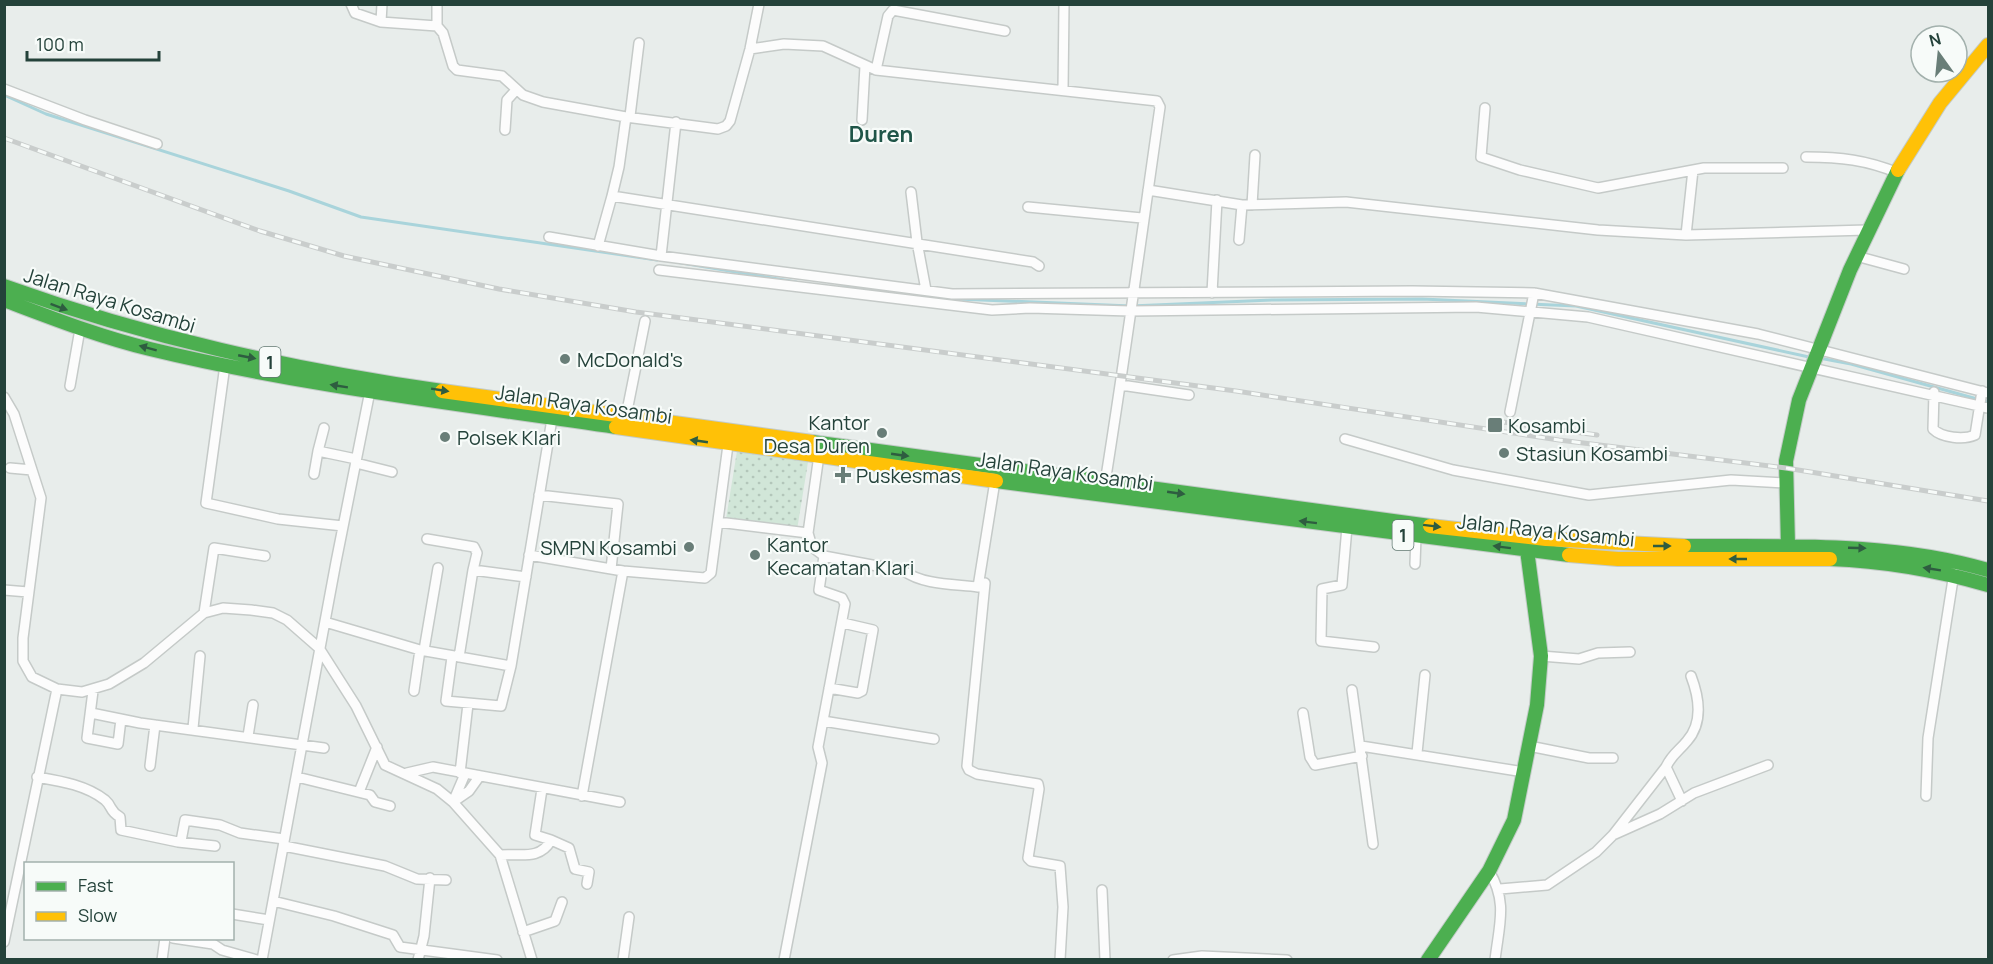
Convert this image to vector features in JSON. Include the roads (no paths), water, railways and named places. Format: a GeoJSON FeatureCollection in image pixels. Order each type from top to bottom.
{"type":"FeatureCollection","features":[{"type":"Feature","properties":{"kind":"main road"},"geometry":{"type":"LineString","coordinates":[[1788,546],[1786,483],[1790,432],[1813,359],[1867,230],[1898,173],[1939,103],[1989,45]]}},
{"type":"Feature","properties":{"kind":"main road","name":"Jalan Raya Kosambi"},"geometry":{"type":"LineString","coordinates":[[4,286],[97,320],[199,348],[546,414],[728,445],[1527,550],[1616,559],[1759,559],[1891,563],[1954,573],[1989,585]]}},
{"type":"Feature","properties":{"kind":"main road","name":"Jalan Raya Kosambi"},"geometry":{"type":"LineString","coordinates":[[4,300],[80,329],[225,365],[370,391],[546,414],[626,416],[1105,483],[1520,537],[1616,546],[1788,546],[1899,550],[1950,559],[1989,570]]}},
{"type":"Feature","properties":{"kind":"main road"},"geometry":{"type":"LineString","coordinates":[[1428,960],[1489,871],[1514,820],[1537,705],[1541,656],[1527,550]]}},
{"type":"Feature","properties":{"kind":"street"},"geometry":{"type":"LineString","coordinates":[[351,4],[355,13],[381,22],[437,26]]}},
{"type":"Feature","properties":{"kind":"street"},"geometry":{"type":"LineString","coordinates":[[381,4],[381,22]]}},
{"type":"Feature","properties":{"kind":"street"},"geometry":{"type":"LineString","coordinates":[[437,4],[437,26],[443,33],[454,68],[502,76],[516,90],[543,102],[718,129],[726,126],[730,121],[750,49],[759,4]]}},
{"type":"Feature","properties":{"kind":"street"},"geometry":{"type":"LineString","coordinates":[[1064,4],[1064,90]]}},
{"type":"Feature","properties":{"kind":"street"},"geometry":{"type":"LineString","coordinates":[[876,70],[888,15],[893,10],[1005,31]]}},
{"type":"Feature","properties":{"kind":"street"},"geometry":{"type":"LineString","coordinates":[[598,246],[619,166],[639,43]]}},
{"type":"Feature","properties":{"kind":"street"},"geometry":{"type":"LineString","coordinates":[[750,49],[784,44],[823,46],[843,53],[876,70],[1157,101],[1160,107],[1105,483]]}},
{"type":"Feature","properties":{"kind":"street"},"geometry":{"type":"LineString","coordinates":[[862,120],[865,66]]}},
{"type":"Feature","properties":{"kind":"street"},"geometry":{"type":"LineString","coordinates":[[4,90],[157,144]]}},
{"type":"Feature","properties":{"kind":"street"},"geometry":{"type":"LineString","coordinates":[[506,130],[507,100],[516,90]]}},
{"type":"Feature","properties":{"kind":"street"},"geometry":{"type":"LineString","coordinates":[[1485,108],[1481,156],[1520,170],[1598,188],[1716,167],[1783,168]]}},
{"type":"Feature","properties":{"kind":"street"},"geometry":{"type":"LineString","coordinates":[[661,256],[676,122]]}},
{"type":"Feature","properties":{"kind":"street"},"geometry":{"type":"LineString","coordinates":[[1239,240],[1255,155]]}},
{"type":"Feature","properties":{"kind":"street"},"geometry":{"type":"LineString","coordinates":[[1806,157],[1872,162],[1898,173]]}},
{"type":"Feature","properties":{"kind":"street"},"geometry":{"type":"LineString","coordinates":[[1686,235],[1693,170]]}},
{"type":"Feature","properties":{"kind":"street"},"geometry":{"type":"LineString","coordinates":[[1148,190],[1247,205],[1346,202],[1587,228],[1686,235],[1867,230]]}},
{"type":"Feature","properties":{"kind":"street"},"geometry":{"type":"LineString","coordinates":[[911,192],[917,242],[932,296]]}},
{"type":"Feature","properties":{"kind":"street"},"geometry":{"type":"LineString","coordinates":[[612,196],[917,242],[1033,262],[1039,266]]}},
{"type":"Feature","properties":{"kind":"street"},"geometry":{"type":"LineString","coordinates":[[1212,293],[1215,274],[1213,235],[1217,200]]}},
{"type":"Feature","properties":{"kind":"street"},"geometry":{"type":"LineString","coordinates":[[1028,207],[1142,218]]}},
{"type":"Feature","properties":{"kind":"street"},"geometry":{"type":"LineString","coordinates":[[549,237],[661,256],[702,268],[932,296],[993,310],[1030,301],[1131,302],[1212,293],[1433,291],[1532,302],[1756,344],[1983,399]]}},
{"type":"Feature","properties":{"kind":"street"},"geometry":{"type":"LineString","coordinates":[[1856,256],[1904,269]]}},
{"type":"Feature","properties":{"kind":"street"},"geometry":{"type":"LineString","coordinates":[[659,270],[702,268],[932,296]]}},
{"type":"Feature","properties":{"kind":"street"},"geometry":{"type":"LineString","coordinates":[[950,300],[1476,307],[1532,302],[1588,317],[1756,344],[1983,399]]}},
{"type":"Feature","properties":{"kind":"street"},"geometry":{"type":"LineString","coordinates":[[1510,412],[1532,302]]}},
{"type":"Feature","properties":{"kind":"street"},"geometry":{"type":"LineString","coordinates":[[626,416],[645,321]]}},
{"type":"Feature","properties":{"kind":"street"},"geometry":{"type":"LineString","coordinates":[[70,386],[80,329]]}},
{"type":"Feature","properties":{"kind":"street"},"geometry":{"type":"LineString","coordinates":[[225,365],[206,503],[278,519],[343,526]]}},
{"type":"Feature","properties":{"kind":"street"},"geometry":{"type":"LineString","coordinates":[[1121,385],[1189,395]]}},
{"type":"Feature","properties":{"kind":"street"},"geometry":{"type":"LineString","coordinates":[[1934,387],[1933,429],[1937,433],[1962,438],[1975,435],[1983,399]]}},
{"type":"Feature","properties":{"kind":"street"},"geometry":{"type":"LineString","coordinates":[[262,960],[319,648],[370,391]]}},
{"type":"Feature","properties":{"kind":"street"},"geometry":{"type":"LineString","coordinates":[[4,397],[14,414],[41,505],[28,592],[24,661],[33,676],[57,689],[93,691],[144,663],[204,613],[223,608],[273,613],[295,625],[319,648],[356,706],[385,765],[407,773],[437,789],[453,802],[500,855],[532,960]]}},
{"type":"Feature","properties":{"kind":"street"},"geometry":{"type":"LineString","coordinates":[[427,539],[474,547],[477,552],[446,700],[501,706],[511,666],[530,555],[539,495],[546,414]]}},
{"type":"Feature","properties":{"kind":"street"},"geometry":{"type":"LineString","coordinates":[[314,474],[324,428]]}},
{"type":"Feature","properties":{"kind":"street"},"geometry":{"type":"LineString","coordinates":[[1346,439],[1453,470],[1589,495],[1731,480],[1786,483]]}},
{"type":"Feature","properties":{"kind":"street"},"geometry":{"type":"LineString","coordinates":[[821,444],[808,533],[812,547],[824,556],[904,571],[912,578],[978,586],[995,481]]}},
{"type":"Feature","properties":{"kind":"street"},"geometry":{"type":"LineString","coordinates":[[530,555],[623,571],[705,578],[711,573],[728,445]]}},
{"type":"Feature","properties":{"kind":"street"},"geometry":{"type":"LineString","coordinates":[[318,451],[392,472]]}},
{"type":"Feature","properties":{"kind":"street"},"geometry":{"type":"LineString","coordinates":[[10,468],[32,470]]}},
{"type":"Feature","properties":{"kind":"street"},"geometry":{"type":"LineString","coordinates":[[539,495],[618,504],[610,569]]}},
{"type":"Feature","properties":{"kind":"street"},"geometry":{"type":"LineString","coordinates":[[718,522],[808,533]]}},
{"type":"Feature","properties":{"kind":"street"},"geometry":{"type":"LineString","coordinates":[[1347,527],[1342,585],[1322,589],[1320,641],[1374,647]]}},
{"type":"Feature","properties":{"kind":"street"},"geometry":{"type":"LineString","coordinates":[[1415,564],[1416,536]]}},
{"type":"Feature","properties":{"kind":"street"},"geometry":{"type":"LineString","coordinates":[[204,613],[214,548],[265,555]]}},
{"type":"Feature","properties":{"kind":"street"},"geometry":{"type":"LineString","coordinates":[[784,960],[822,763],[818,753],[843,624],[844,600],[822,593],[818,587],[824,556]]}},
{"type":"Feature","properties":{"kind":"street"},"geometry":{"type":"LineString","coordinates":[[414,692],[438,568]]}},
{"type":"Feature","properties":{"kind":"street"},"geometry":{"type":"LineString","coordinates":[[473,570],[526,577]]}},
{"type":"Feature","properties":{"kind":"street"},"geometry":{"type":"LineString","coordinates":[[582,796],[623,571]]}},
{"type":"Feature","properties":{"kind":"street"},"geometry":{"type":"LineString","coordinates":[[1926,796],[1928,738],[1954,573]]}},
{"type":"Feature","properties":{"kind":"street"},"geometry":{"type":"LineString","coordinates":[[985,583],[967,766],[969,770],[977,774],[1038,784],[1040,789],[1028,858],[1030,861],[1060,866],[1063,907],[1060,960]]}},
{"type":"Feature","properties":{"kind":"street"},"geometry":{"type":"LineString","coordinates":[[4,590],[28,592]]}},
{"type":"Feature","properties":{"kind":"street"},"geometry":{"type":"LineString","coordinates":[[325,622],[422,650],[511,666]]}},
{"type":"Feature","properties":{"kind":"street"},"geometry":{"type":"LineString","coordinates":[[829,688],[858,693],[862,691],[873,630],[843,624]]}},
{"type":"Feature","properties":{"kind":"street"},"geometry":{"type":"LineString","coordinates":[[1541,656],[1579,659],[1598,653],[1630,652]]}},
{"type":"Feature","properties":{"kind":"street"},"geometry":{"type":"LineString","coordinates":[[193,728],[200,656]]}},
{"type":"Feature","properties":{"kind":"street"},"geometry":{"type":"LineString","coordinates":[[1417,753],[1425,675]]}},
{"type":"Feature","properties":{"kind":"street"},"geometry":{"type":"LineString","coordinates":[[1500,889],[1547,885],[1596,852],[1613,835],[1666,766],[1673,752],[1689,739],[1695,728],[1698,696],[1691,676]]}},
{"type":"Feature","properties":{"kind":"street"},"geometry":{"type":"LineString","coordinates":[[26,862],[38,777],[57,689]]}},
{"type":"Feature","properties":{"kind":"street"},"geometry":{"type":"LineString","coordinates":[[1352,690],[1373,844]]}},
{"type":"Feature","properties":{"kind":"street"},"geometry":{"type":"LineString","coordinates":[[93,691],[86,735],[89,740],[118,744],[121,719]]}},
{"type":"Feature","properties":{"kind":"street"},"geometry":{"type":"LineString","coordinates":[[453,802],[463,774],[468,704]]}},
{"type":"Feature","properties":{"kind":"street"},"geometry":{"type":"LineString","coordinates":[[248,736],[253,705]]}},
{"type":"Feature","properties":{"kind":"street"},"geometry":{"type":"LineString","coordinates":[[91,712],[155,725],[193,728],[324,748]]}},
{"type":"Feature","properties":{"kind":"street"},"geometry":{"type":"LineString","coordinates":[[1303,713],[1310,757],[1315,765],[1361,751],[1417,753],[1524,772]]}},
{"type":"Feature","properties":{"kind":"street"},"geometry":{"type":"LineString","coordinates":[[823,721],[934,739]]}},
{"type":"Feature","properties":{"kind":"street"},"geometry":{"type":"LineString","coordinates":[[150,766],[155,725]]}},
{"type":"Feature","properties":{"kind":"street"},"geometry":{"type":"LineString","coordinates":[[1529,746],[1589,758],[1613,758]]}},
{"type":"Feature","properties":{"kind":"street"},"geometry":{"type":"LineString","coordinates":[[359,792],[377,747]]}},
{"type":"Feature","properties":{"kind":"street"},"geometry":{"type":"LineString","coordinates":[[1613,835],[1637,826],[1694,793],[1768,765]]}},
{"type":"Feature","properties":{"kind":"street"},"geometry":{"type":"LineString","coordinates":[[1666,766],[1682,801]]}},
{"type":"Feature","properties":{"kind":"street"},"geometry":{"type":"LineString","coordinates":[[407,773],[428,767],[620,802]]}},
{"type":"Feature","properties":{"kind":"street"},"geometry":{"type":"LineString","coordinates":[[38,777],[72,783],[102,798],[111,812],[120,816],[121,830],[215,846]]}},
{"type":"Feature","properties":{"kind":"street"},"geometry":{"type":"LineString","coordinates":[[297,777],[370,795],[375,802],[390,806]]}},
{"type":"Feature","properties":{"kind":"street"},"geometry":{"type":"LineString","coordinates":[[453,802],[469,791],[479,777]]}},
{"type":"Feature","properties":{"kind":"street"},"geometry":{"type":"LineString","coordinates":[[542,789],[535,835],[569,848],[575,869],[589,872],[587,884]]}},
{"type":"Feature","properties":{"kind":"street"},"geometry":{"type":"LineString","coordinates":[[181,841],[185,820],[220,825],[240,833],[385,866],[417,879],[446,880]]}},
{"type":"Feature","properties":{"kind":"street"},"geometry":{"type":"LineString","coordinates":[[500,855],[534,855],[544,849],[551,840]]}},
{"type":"Feature","properties":{"kind":"street"},"geometry":{"type":"LineString","coordinates":[[1489,871],[1500,889],[1500,918],[1495,960]]}},
{"type":"Feature","properties":{"kind":"street"},"geometry":{"type":"LineString","coordinates":[[4,942],[21,895],[24,874]]}},
{"type":"Feature","properties":{"kind":"street"},"geometry":{"type":"LineString","coordinates":[[419,955],[430,878]]}},
{"type":"Feature","properties":{"kind":"street"},"geometry":{"type":"LineString","coordinates":[[1102,890],[1105,960]]}},
{"type":"Feature","properties":{"kind":"street"},"geometry":{"type":"LineString","coordinates":[[273,901],[334,916],[393,935],[400,947],[419,955],[497,960]]}},
{"type":"Feature","properties":{"kind":"street"},"geometry":{"type":"LineString","coordinates":[[523,932],[555,921],[562,902]]}},
{"type":"Feature","properties":{"kind":"street"},"geometry":{"type":"LineString","coordinates":[[234,914],[269,920]]}},
{"type":"Feature","properties":{"kind":"street"},"geometry":{"type":"LineString","coordinates":[[623,960],[629,917]]}},
{"type":"Feature","properties":{"kind":"street"},"geometry":{"type":"LineString","coordinates":[[162,960],[165,940]]}},
{"type":"Feature","properties":{"kind":"street"},"geometry":{"type":"LineString","coordinates":[[181,940],[213,944],[222,950],[257,960]]}},
{"type":"Feature","properties":{"kind":"street"},"geometry":{"type":"LineString","coordinates":[[222,950],[224,940]]}},
{"type":"Feature","properties":{"kind":"street"},"geometry":{"type":"LineString","coordinates":[[1173,960],[1202,956],[1287,960]]}},
{"type":"Feature","properties":{"kind":"waterway"},"geometry":{"type":"LineString","coordinates":[[4,95],[46,114],[289,191],[361,217],[657,260]]}},
{"type":"Feature","properties":{"kind":"waterway"},"geometry":{"type":"LineString","coordinates":[[676,262],[796,282]]}},
{"type":"Feature","properties":{"kind":"waterway"},"geometry":{"type":"LineString","coordinates":[[842,287],[957,299],[1131,306],[1272,300],[1422,299],[1576,306],[1809,357]]}},
{"type":"Feature","properties":{"kind":"waterway"},"geometry":{"type":"LineString","coordinates":[[1819,358],[1851,364],[1988,402]]}},
{"type":"Feature","properties":{"kind":"railway"},"geometry":{"type":"LineString","coordinates":[[4,138],[260,231],[344,256],[499,289],[636,312],[1236,391],[1559,440],[1786,468],[1988,501]]}},
{"type":"Feature","properties":{"kind":"railway"},"geometry":{"type":"LineString","coordinates":[[1496,421],[1597,435]]}},
{"type":"Feature","properties":{"kind":"place","name":"McDonald's"},"geometry":{"type":"Point","coordinates":[565,359]}},
{"type":"Feature","properties":{"kind":"place","name":"Kosambi"},"geometry":{"type":"Point","coordinates":[1495,425]}},
{"type":"Feature","properties":{"kind":"place","name":"Kantor Desa Duren"},"geometry":{"type":"Point","coordinates":[882,433]}},
{"type":"Feature","properties":{"kind":"place","name":"Polsek Klari"},"geometry":{"type":"Point","coordinates":[445,437]}},
{"type":"Feature","properties":{"kind":"place","name":"Stasiun Kosambi"},"geometry":{"type":"Point","coordinates":[1504,453]}},
{"type":"Feature","properties":{"kind":"place","name":"Puskesmas"},"geometry":{"type":"Point","coordinates":[843,475]}},
{"type":"Feature","properties":{"kind":"place","name":"SMPN Kosambi"},"geometry":{"type":"Point","coordinates":[689,547]}},
{"type":"Feature","properties":{"kind":"place","name":"Kantor Kecamatan Klari"},"geometry":{"type":"Point","coordinates":[755,555]}},
{"type":"Feature","properties":{"kind":"district","name":"Duren"},"geometry":{"type":"Point","coordinates":[881,134]}}]}
